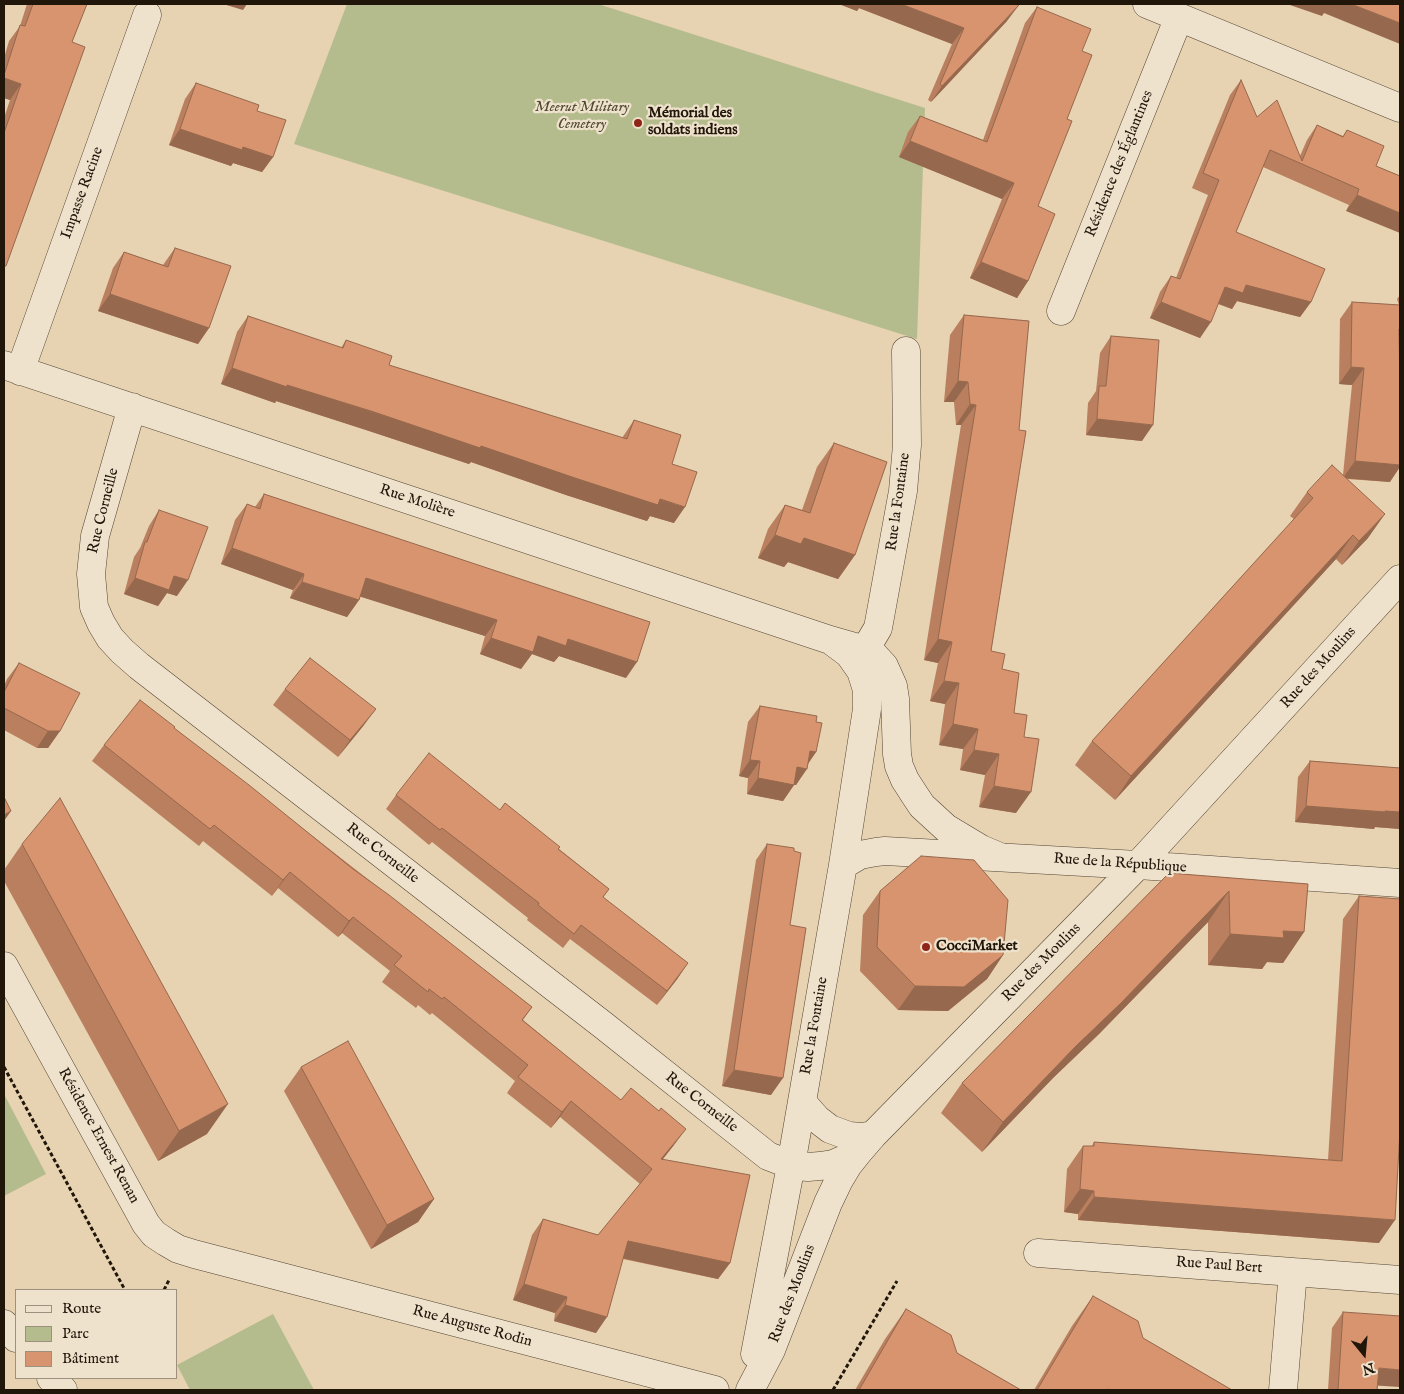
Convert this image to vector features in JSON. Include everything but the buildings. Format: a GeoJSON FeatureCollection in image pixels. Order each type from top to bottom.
{"type":"FeatureCollection","features":[{"type":"Feature","properties":{"kind":"street"},"geometry":{"type":"LineString","coordinates":[[1147,4],[1400,108]]}},
{"type":"Feature","properties":{"kind":"street","name":"Impasse Racine"},"geometry":{"type":"LineString","coordinates":[[12,368],[147,15]]}},
{"type":"Feature","properties":{"kind":"street","name":"Résidence des Églantines"},"geometry":{"type":"LineString","coordinates":[[1061,311],[1179,17]]}},
{"type":"Feature","properties":{"kind":"street","name":"Rue la Fontaine"},"geometry":{"type":"LineString","coordinates":[[749,1390],[802,1102],[843,865],[867,709],[867,690],[861,671],[860,656],[878,628],[903,491],[907,446],[906,351]]}},
{"type":"Feature","properties":{"kind":"street","name":"Rue Molière"},"geometry":{"type":"LineString","coordinates":[[12,368],[830,640]]}},
{"type":"Feature","properties":{"kind":"street","name":"Rue Corneille"},"geometry":{"type":"LineString","coordinates":[[132,407],[95,536],[91,574],[94,607],[110,638],[122,652],[603,1025],[768,1156],[791,1165],[820,1166],[833,1164],[847,1158],[867,1143]]}},
{"type":"Feature","properties":{"kind":"street","name":"Rue des Moulins"},"geometry":{"type":"LineString","coordinates":[[749,1390],[771,1350],[828,1203],[848,1165],[867,1143],[1138,865],[1400,579]]}},
{"type":"Feature","properties":{"kind":"street","name":"Rue la Fontaine"},"geometry":{"type":"LineString","coordinates":[[830,640],[849,654],[860,656],[873,654],[884,666],[893,686],[896,699],[897,754],[902,773],[922,806],[946,828],[981,849],[1000,857]]}},
{"type":"Feature","properties":{"kind":"street","name":"Rue de la République"},"geometry":{"type":"LineString","coordinates":[[843,865],[860,855],[876,852],[1138,865],[1400,883]]}},
{"type":"Feature","properties":{"kind":"street","name":"Résidence Ernest Renan"},"geometry":{"type":"LineString","coordinates":[[4,966],[146,1224],[154,1234],[178,1248],[229,1263]]}},
{"type":"Feature","properties":{"kind":"street"},"geometry":{"type":"LineString","coordinates":[[802,1102],[817,1119],[830,1129],[849,1136],[862,1137],[867,1143]]}},
{"type":"Feature","properties":{"kind":"street","name":"Rue Paul Bert"},"geometry":{"type":"LineString","coordinates":[[1038,1253],[1400,1280]]}},
{"type":"Feature","properties":{"kind":"street","name":"Rue Auguste Rodin"},"geometry":{"type":"LineString","coordinates":[[229,1263],[715,1390]]}},
{"type":"Feature","properties":{"kind":"street"},"geometry":{"type":"LineString","coordinates":[[1283,1390],[1294,1272]]}},
{"type":"Feature","properties":{"kind":"street"},"geometry":{"type":"LineString","coordinates":[[4,1324],[15,1337]]}},
{"type":"Feature","properties":{"kind":"street"},"geometry":{"type":"LineString","coordinates":[[53,1379],[63,1390]]}},
{"type":"Feature","properties":{"kind":"path"},"geometry":{"type":"LineString","coordinates":[[4,1067],[124,1289]]}},
{"type":"Feature","properties":{"kind":"path"},"geometry":{"type":"LineString","coordinates":[[833,1390],[897,1281]]}},
{"type":"Feature","properties":{"kind":"green space","name":"Meerut Military Cemetery"},"geometry":{"type":"Polygon","coordinates":[[[347,4],[598,4],[925,108],[917,339],[294,144],[347,4]]]}},
{"type":"Feature","properties":{"kind":"green space"},"geometry":{"type":"Polygon","coordinates":[[[4,1094],[46,1174],[4,1196],[4,1094]]]}},
{"type":"Feature","properties":{"kind":"green space"},"geometry":{"type":"Polygon","coordinates":[[[273,1314],[314,1390],[190,1390],[178,1364],[273,1314]]]}},
{"type":"Feature","properties":{"kind":"place","name":"Mémorial des soldats indiens"},"geometry":{"type":"Point","coordinates":[638,123]}},
{"type":"Feature","properties":{"kind":"place","name":"CocciMarket"},"geometry":{"type":"Point","coordinates":[926,947]}}]}
